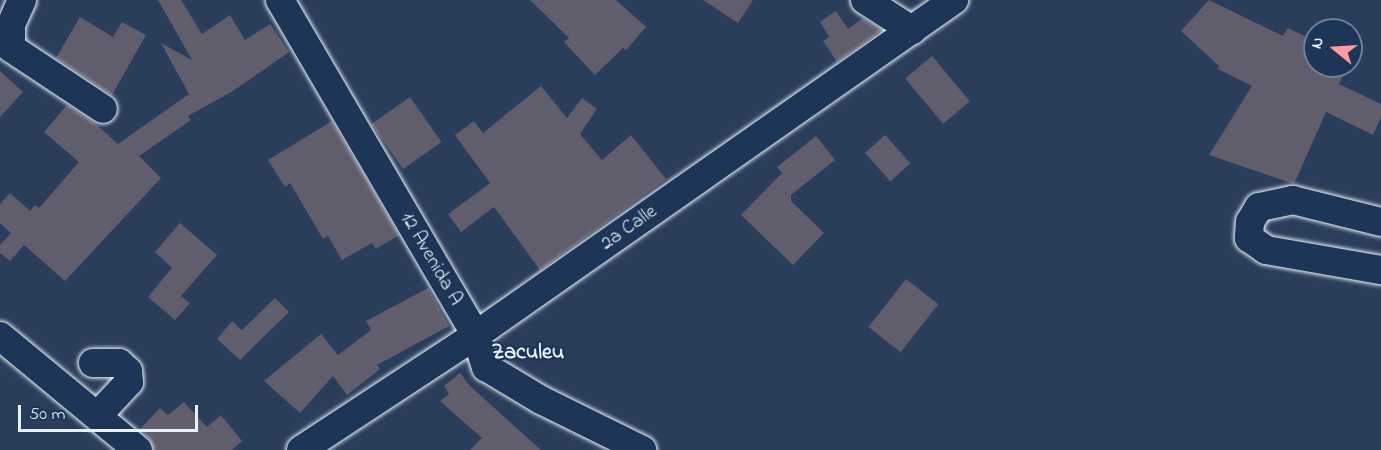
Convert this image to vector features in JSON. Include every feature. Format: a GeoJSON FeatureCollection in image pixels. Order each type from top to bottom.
{"type":"FeatureCollection","features":[{"type":"Feature","properties":{"kind":"street"},"geometry":{"type":"LineString","coordinates":[[22,0],[10,25],[11,48],[103,109]]}},
{"type":"Feature","properties":{"kind":"street","name":"12 Avenida A"},"geometry":{"type":"LineString","coordinates":[[280,0],[476,335],[486,367],[541,400],[642,450]]}},
{"type":"Feature","properties":{"kind":"street"},"geometry":{"type":"LineString","coordinates":[[865,0],[912,30]]}},
{"type":"Feature","properties":{"kind":"street","name":"2a Calle"},"geometry":{"type":"LineString","coordinates":[[301,450],[476,335],[954,0]]}},
{"type":"Feature","properties":{"kind":"street"},"geometry":{"type":"LineString","coordinates":[[1381,222],[1293,200],[1259,207],[1250,222],[1249,238],[1266,250],[1381,270]]}},
{"type":"Feature","properties":{"kind":"street"},"geometry":{"type":"LineString","coordinates":[[0,336],[138,450]]}},
{"type":"Feature","properties":{"kind":"street"},"geometry":{"type":"LineString","coordinates":[[93,363],[119,363],[128,371],[129,382],[98,415]]}},
{"type":"Feature","properties":{"kind":"building"},"geometry":{"type":"Polygon","coordinates":[[[158,0],[181,0],[202,34],[230,15],[245,40],[270,24],[289,52],[233,91],[188,116],[191,120],[139,156],[161,178],[65,281],[24,245],[10,261],[0,253],[0,245],[11,233],[0,223],[0,204],[10,193],[30,211],[35,205],[39,208],[79,162],[44,132],[67,105],[96,124],[118,144],[189,94],[161,43],[192,60],[158,0]]]}},
{"type":"Feature","properties":{"kind":"building"},"geometry":{"type":"Polygon","coordinates":[[[530,0],[616,0],[646,27],[626,50],[623,48],[595,75],[564,42],[569,38],[530,0]]]}},
{"type":"Feature","properties":{"kind":"building"},"geometry":{"type":"Polygon","coordinates":[[[703,0],[753,0],[738,23],[703,0]]]}},
{"type":"Feature","properties":{"kind":"building"},"geometry":{"type":"Polygon","coordinates":[[[1209,0],[1283,36],[1288,28],[1303,35],[1303,78],[1342,78],[1339,84],[1381,104],[1381,118],[1373,135],[1326,112],[1294,184],[1209,155],[1252,86],[1218,69],[1219,66],[1181,31],[1209,0]]]}},
{"type":"Feature","properties":{"kind":"building"},"geometry":{"type":"Polygon","coordinates":[[[836,11],[848,29],[863,18],[882,30],[837,62],[823,41],[829,37],[820,22],[836,11]]]}},
{"type":"Feature","properties":{"kind":"building"},"geometry":{"type":"Polygon","coordinates":[[[80,17],[113,37],[122,22],[146,35],[112,95],[56,58],[80,17]]]}},
{"type":"Feature","properties":{"kind":"building"},"geometry":{"type":"Polygon","coordinates":[[[932,56],[970,101],[943,124],[905,78],[932,56]]]}},
{"type":"Feature","properties":{"kind":"building"},"geometry":{"type":"Polygon","coordinates":[[[0,71],[23,92],[0,117],[0,71]]]}},
{"type":"Feature","properties":{"kind":"building"},"geometry":{"type":"Polygon","coordinates":[[[541,86],[567,118],[582,98],[597,109],[580,134],[602,160],[631,135],[666,179],[540,270],[494,207],[461,232],[448,214],[490,183],[455,135],[474,121],[483,133],[541,86]]]}},
{"type":"Feature","properties":{"kind":"building"},"geometry":{"type":"Polygon","coordinates":[[[410,97],[442,142],[403,169],[371,124],[410,97]]]}},
{"type":"Feature","properties":{"kind":"building"},"geometry":{"type":"Polygon","coordinates":[[[332,121],[399,235],[376,249],[372,243],[342,260],[328,236],[323,239],[290,183],[285,187],[268,160],[332,121]]]}},
{"type":"Feature","properties":{"kind":"building"},"geometry":{"type":"Polygon","coordinates":[[[885,135],[910,163],[890,181],[865,153],[885,135]]]}},
{"type":"Feature","properties":{"kind":"building"},"geometry":{"type":"Polygon","coordinates":[[[816,136],[835,160],[791,195],[791,201],[824,233],[793,265],[741,215],[782,173],[777,167],[816,136]]]}},
{"type":"Feature","properties":{"kind":"building"},"geometry":{"type":"Polygon","coordinates":[[[180,223],[217,255],[181,296],[190,303],[175,320],[148,297],[172,268],[155,252],[180,223]]]}},
{"type":"Feature","properties":{"kind":"building"},"geometry":{"type":"Polygon","coordinates":[[[906,279],[938,304],[901,352],[868,327],[906,279]]]}},
{"type":"Feature","properties":{"kind":"building"},"geometry":{"type":"Polygon","coordinates":[[[428,288],[449,326],[377,365],[380,369],[347,395],[333,376],[300,413],[264,381],[321,334],[338,355],[371,330],[366,321],[428,288]]]}},
{"type":"Feature","properties":{"kind":"building"},"geometry":{"type":"Polygon","coordinates":[[[275,298],[289,312],[240,360],[217,339],[232,321],[242,330],[275,298]]]}},
{"type":"Feature","properties":{"kind":"building"},"geometry":{"type":"Polygon","coordinates":[[[460,373],[470,386],[541,450],[470,450],[482,438],[440,401],[449,394],[444,386],[460,373]]]}},
{"type":"Feature","properties":{"kind":"building"},"geometry":{"type":"Polygon","coordinates":[[[184,402],[207,427],[221,415],[242,441],[232,450],[154,450],[149,438],[139,430],[160,408],[168,415],[184,402]]]}},
{"type":"Feature","properties":{"kind":"district","name":"Zaculeu"},"geometry":{"type":"Point","coordinates":[528,354]}}]}
